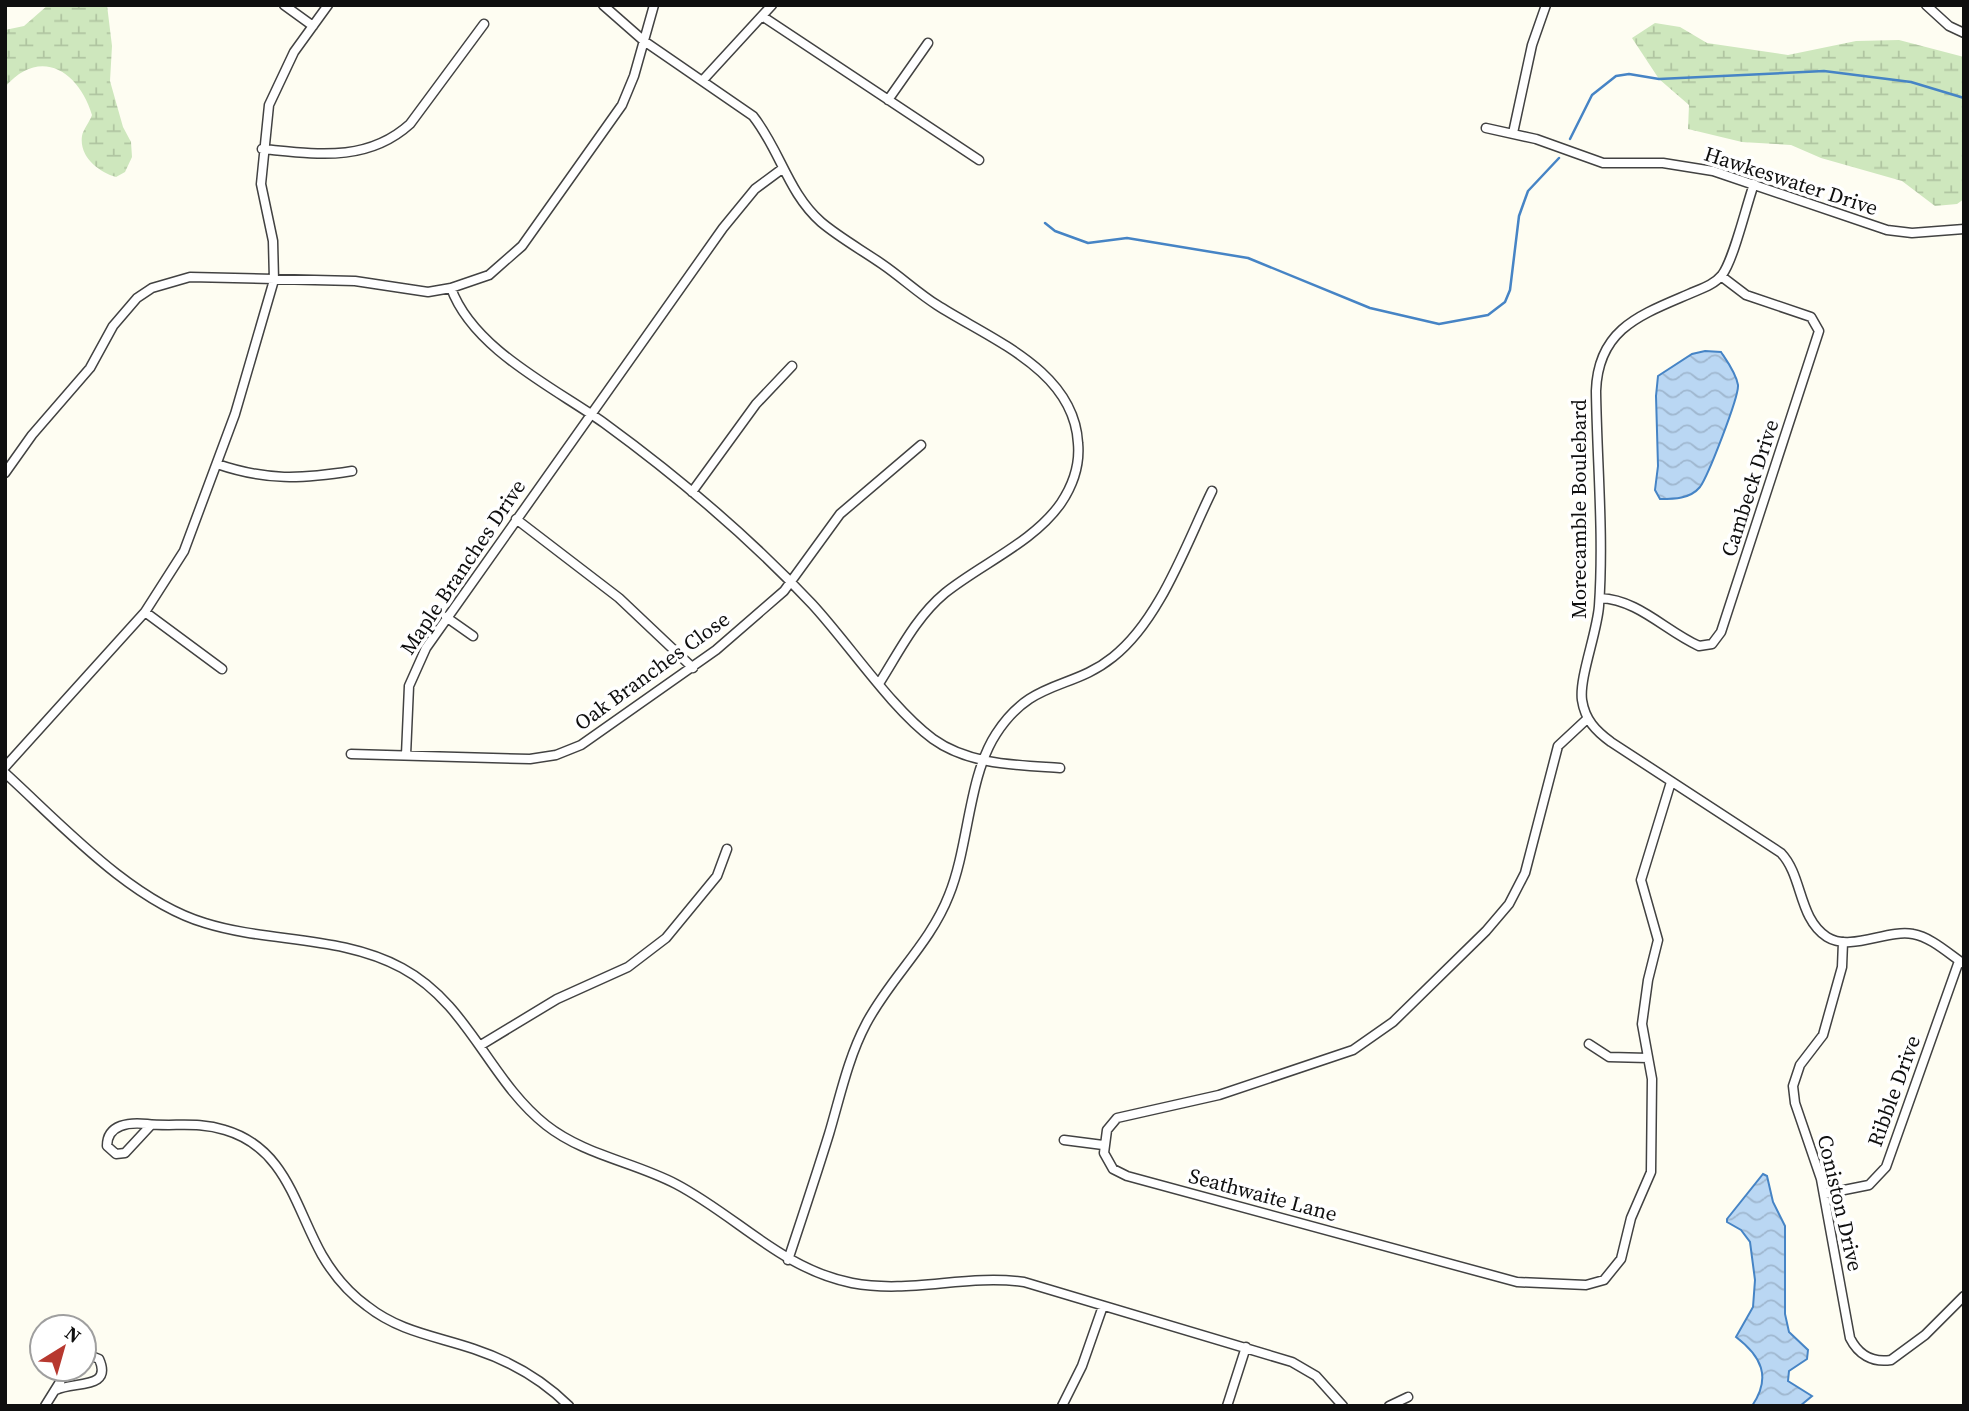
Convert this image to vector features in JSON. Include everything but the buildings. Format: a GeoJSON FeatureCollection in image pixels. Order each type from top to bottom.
{"type":"FeatureCollection","features":[{"type":"Feature","properties":{"kind":"street"},"geometry":{"type":"LineString","coordinates":[[284,5],[313,26]]}},
{"type":"Feature","properties":{"kind":"street"},"geometry":{"type":"LineString","coordinates":[[5,767],[145,612],[184,551],[250,369],[274,279],[273,241],[261,184],[262,149],[269,105],[294,52],[328,5]]}},
{"type":"Feature","properties":{"kind":"street"},"geometry":{"type":"LineString","coordinates":[[603,5],[644,41],[704,80],[753,117],[766,134],[800,200],[822,223],[936,304],[1044,375],[1070,407],[1078,434],[1075,474],[1056,510],[928,610],[880,682]]}},
{"type":"Feature","properties":{"kind":"street"},"geometry":{"type":"LineString","coordinates":[[5,473],[32,435],[90,368],[114,326],[137,298],[162,284],[190,277],[355,281],[428,292],[451,288],[489,275],[522,246],[622,105],[654,5]]}},
{"type":"Feature","properties":{"kind":"street"},"geometry":{"type":"LineString","coordinates":[[704,80],[772,5]]}},
{"type":"Feature","properties":{"kind":"street"},"geometry":{"type":"LineString","coordinates":[[1513,133],[1532,45],[1546,5]]}},
{"type":"Feature","properties":{"kind":"street"},"geometry":{"type":"LineString","coordinates":[[1926,5],[1949,26],[1964,33]]}},
{"type":"Feature","properties":{"kind":"street"},"geometry":{"type":"LineString","coordinates":[[762,16],[979,160]]}},
{"type":"Feature","properties":{"kind":"street"},"geometry":{"type":"LineString","coordinates":[[262,149],[354,153],[395,137],[410,124],[484,24]]}},
{"type":"Feature","properties":{"kind":"street"},"geometry":{"type":"LineString","coordinates":[[888,100],[928,43]]}},
{"type":"Feature","properties":{"kind":"street","name":"Hawkeswater Drive"},"geometry":{"type":"LineString","coordinates":[[1486,128],[1513,133],[1603,163],[1674,164],[1713,171],[1887,230],[1912,233],[1964,229]]}},
{"type":"Feature","properties":{"kind":"street","name":"Maple Branches Drive"},"geometry":{"type":"LineString","coordinates":[[406,755],[407,700],[413,674],[446,617],[734,213],[755,189],[782,169]]}},
{"type":"Feature","properties":{"kind":"street"},"geometry":{"type":"LineString","coordinates":[[1721,276],[1754,184]]}},
{"type":"Feature","properties":{"kind":"street","name":"Morecamble Boulebard"},"geometry":{"type":"LineString","coordinates":[[1587,719],[1581,688],[1594,644],[1600,598],[1596,391],[1602,357],[1614,336],[1630,321],[1705,287],[1721,276]]}},
{"type":"Feature","properties":{"kind":"street","name":"Cambeck Drive"},"geometry":{"type":"LineString","coordinates":[[1600,598],[1618,598],[1631,604],[1699,646],[1712,644],[1721,632],[1819,331],[1811,317],[1746,295],[1721,276]]}},
{"type":"Feature","properties":{"kind":"street"},"geometry":{"type":"LineString","coordinates":[[451,288],[461,310],[484,338],[591,414],[692,492],[791,583],[934,739],[982,760],[1060,768]]}},
{"type":"Feature","properties":{"kind":"street"},"geometry":{"type":"LineString","coordinates":[[692,492],[751,410],[792,366]]}},
{"type":"Feature","properties":{"kind":"street","name":"Oak Branches Close"},"geometry":{"type":"LineString","coordinates":[[351,754],[530,759],[563,752],[597,735],[693,668],[791,583],[840,513],[921,445]]}},
{"type":"Feature","properties":{"kind":"street"},"geometry":{"type":"LineString","coordinates":[[217,464],[249,474],[276,478],[307,478],[352,471]]}},
{"type":"Feature","properties":{"kind":"street"},"geometry":{"type":"LineString","coordinates":[[788,1260],[859,1039],[874,1010],[935,925],[950,893],[970,819],[982,760],[1004,722],[1023,703],[1044,688],[1098,667],[1132,641],[1154,607],[1212,491]]}},
{"type":"Feature","properties":{"kind":"street"},"geometry":{"type":"LineString","coordinates":[[516,519],[619,597],[693,668]]}},
{"type":"Feature","properties":{"kind":"street"},"geometry":{"type":"LineString","coordinates":[[145,612],[222,669]]}},
{"type":"Feature","properties":{"kind":"street"},"geometry":{"type":"LineString","coordinates":[[446,617],[473,636]]}},
{"type":"Feature","properties":{"kind":"street"},"geometry":{"type":"LineString","coordinates":[[1064,1140],[1103,1145],[1107,1130],[1124,1114],[1212,1097],[1323,1062],[1365,1044],[1393,1022],[1486,931],[1515,894],[1532,850],[1558,746],[1587,719],[1600,734],[1782,853],[1791,866],[1801,898],[1827,937],[1843,942],[1911,934],[1928,940],[1961,962]]}},
{"type":"Feature","properties":{"kind":"street"},"geometry":{"type":"LineString","coordinates":[[5,773],[124,877],[178,912],[206,924],[347,947],[387,961],[415,976],[442,997],[521,1101],[557,1133],[582,1147],[677,1185],[788,1260],[824,1276],[859,1284],[909,1287],[992,1278],[1024,1282],[1246,1347],[1305,1368],[1326,1385],[1343,1406]]}},
{"type":"Feature","properties":{"kind":"street","name":"Seathwaite Lane"},"geometry":{"type":"LineString","coordinates":[[1103,1145],[1107,1161],[1127,1176],[1517,1282],[1586,1285],[1604,1280],[1618,1267],[1631,1218],[1650,1180],[1653,1079],[1643,1036],[1643,1010],[1658,940],[1641,880],[1671,782]]}},
{"type":"Feature","properties":{"kind":"street"},"geometry":{"type":"LineString","coordinates":[[481,1045],[557,999],[628,967],[666,938],[717,876],[727,849]]}},
{"type":"Feature","properties":{"kind":"street","name":"Coniston Drive"},"geometry":{"type":"LineString","coordinates":[[1843,942],[1842,967],[1823,1035],[1800,1065],[1793,1086],[1795,1103],[1814,1154],[1824,1194],[1850,1338],[1859,1353],[1878,1361],[1899,1356],[1940,1322],[1964,1296]]}},
{"type":"Feature","properties":{"kind":"street","name":"Ribble Drive"},"geometry":{"type":"LineString","coordinates":[[1824,1194],[1869,1185],[1886,1167],[1961,962]]}},
{"type":"Feature","properties":{"kind":"street"},"geometry":{"type":"LineString","coordinates":[[1589,1044],[1609,1056],[1648,1058]]}},
{"type":"Feature","properties":{"kind":"street"},"geometry":{"type":"LineString","coordinates":[[151,1125],[125,1153],[116,1154],[107,1146],[107,1139],[115,1128],[134,1123],[151,1125],[173,1122],[215,1127],[255,1143],[289,1183],[322,1255],[358,1299],[413,1332],[474,1349],[522,1369],[551,1388],[569,1406]]}},
{"type":"Feature","properties":{"kind":"street"},"geometry":{"type":"LineString","coordinates":[[1062,1406],[1082,1366],[1104,1306]]}},
{"type":"Feature","properties":{"kind":"street"},"geometry":{"type":"LineString","coordinates":[[1227,1406],[1246,1347]]}},
{"type":"Feature","properties":{"kind":"street"},"geometry":{"type":"LineString","coordinates":[[98,1359],[103,1370],[98,1380]]}},
{"type":"Feature","properties":{"kind":"street"},"geometry":{"type":"LineString","coordinates":[[45,1406],[60,1383]]}},
{"type":"Feature","properties":{"kind":"street"},"geometry":{"type":"LineString","coordinates":[[56,1390],[65,1385],[93,1383]]}},
{"type":"Feature","properties":{"kind":"street"},"geometry":{"type":"LineString","coordinates":[[1389,1406],[1408,1397]]}},
{"type":"Feature","properties":{"kind":"green space"},"geometry":{"type":"Polygon","coordinates":[[[48,5],[107,5],[112,46],[110,81],[123,127],[131,142],[132,157],[125,172],[116,177],[97,167],[84,151],[82,136],[92,115],[78,86],[68,76],[57,69],[44,66],[32,68],[18,75],[5,87],[5,30],[24,26],[48,5]]]}},
{"type":"Feature","properties":{"kind":"green space"},"geometry":{"type":"Polygon","coordinates":[[[1655,23],[1680,27],[1707,43],[1788,55],[1856,41],[1899,40],[1964,57],[1964,199],[1957,204],[1935,206],[1902,181],[1821,158],[1791,145],[1742,142],[1688,129],[1689,105],[1659,79],[1632,38],[1655,23]]]}},
{"type":"Feature","properties":{"kind":"water"},"geometry":{"type":"Polygon","coordinates":[[[1721,352],[1733,372],[1738,385],[1734,404],[1700,487],[1687,496],[1660,499],[1655,490],[1658,466],[1658,376],[1692,354],[1721,352]]]}},
{"type":"Feature","properties":{"kind":"water"},"geometry":{"type":"Polygon","coordinates":[[[1763,1174],[1767,1176],[1773,1202],[1785,1226],[1785,1314],[1789,1332],[1808,1350],[1807,1359],[1789,1371],[1788,1381],[1812,1396],[1800,1406],[1752,1406],[1761,1386],[1761,1368],[1752,1352],[1736,1337],[1753,1307],[1755,1280],[1750,1242],[1741,1230],[1727,1222],[1727,1219],[1763,1174]]]}},
{"type":"Feature","properties":{"kind":"waterway"},"geometry":{"type":"LineString","coordinates":[[1570,139],[1592,95],[1616,76],[1629,74],[1659,79],[1824,71],[1911,82],[1964,98]]}},
{"type":"Feature","properties":{"kind":"waterway"},"geometry":{"type":"LineString","coordinates":[[1045,223],[1055,231],[1088,243],[1127,238],[1248,258],[1370,308],[1439,324],[1488,315],[1505,302],[1510,290],[1519,216],[1528,191],[1559,158]]}}]}
